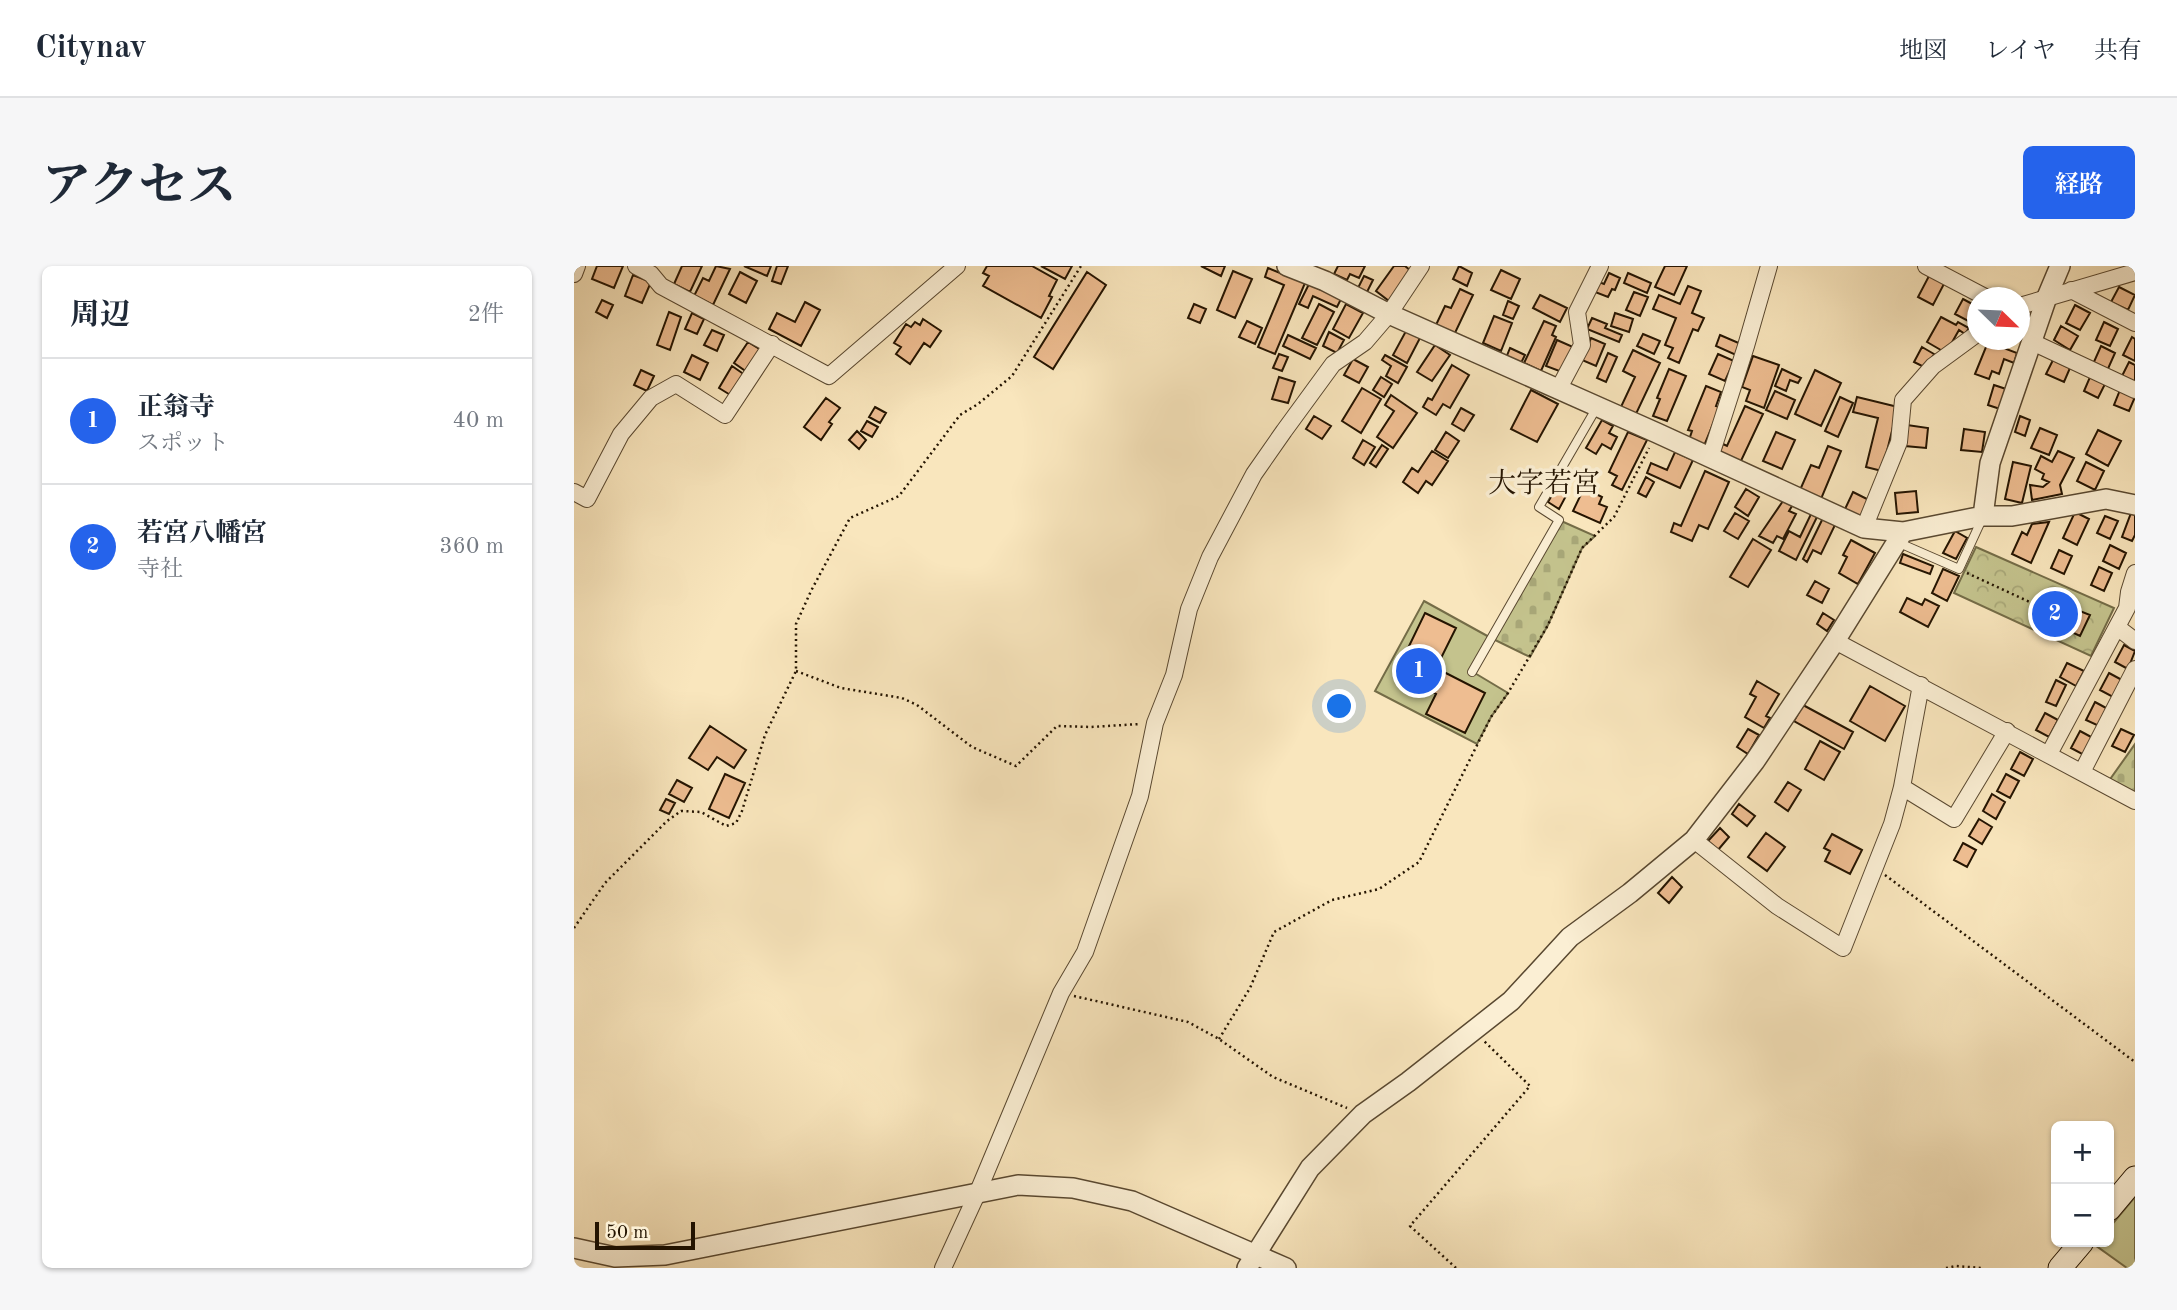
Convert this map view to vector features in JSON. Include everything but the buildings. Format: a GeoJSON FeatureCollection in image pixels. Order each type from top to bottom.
{"type":"FeatureCollection","features":[{"type":"Feature","properties":{"kind":"main road"},"geometry":{"type":"LineString","coordinates":[[2114,1203],[2135,1178]]}},
{"type":"Feature","properties":{"kind":"main road"},"geometry":{"type":"LineString","coordinates":[[2060,1268],[2078,1247]]}},
{"type":"Feature","properties":{"kind":"street"},"geometry":{"type":"LineString","coordinates":[[574,274],[577,266]]}},
{"type":"Feature","properties":{"kind":"street"},"geometry":{"type":"LineString","coordinates":[[636,266],[651,274],[661,286],[829,376],[957,266]]}},
{"type":"Feature","properties":{"kind":"street"},"geometry":{"type":"LineString","coordinates":[[1287,266],[1864,528],[1900,537],[1983,516],[2012,516],[2106,499],[2135,505]]}},
{"type":"Feature","properties":{"kind":"street"},"geometry":{"type":"LineString","coordinates":[[943,1268],[1061,993],[1085,952],[1135,809],[1154,723],[1174,675],[1189,610],[1210,556],[1254,474],[1333,365],[1365,342],[1389,314],[1420,266]]}},
{"type":"Feature","properties":{"kind":"street"},"geometry":{"type":"LineString","coordinates":[[1558,390],[1582,345],[1577,312],[1600,266]]}},
{"type":"Feature","properties":{"kind":"street"},"geometry":{"type":"LineString","coordinates":[[1710,458],[1769,266]]}},
{"type":"Feature","properties":{"kind":"street"},"geometry":{"type":"LineString","coordinates":[[1926,266],[1967,288]]}},
{"type":"Feature","properties":{"kind":"street"},"geometry":{"type":"LineString","coordinates":[[1983,516],[1990,463],[2047,296],[2060,266]]}},
{"type":"Feature","properties":{"kind":"street"},"geometry":{"type":"LineString","coordinates":[[2030,302],[2135,272]]}},
{"type":"Feature","properties":{"kind":"street"},"geometry":{"type":"LineString","coordinates":[[2071,290],[2135,323]]}},
{"type":"Feature","properties":{"kind":"street"},"geometry":{"type":"LineString","coordinates":[[1864,528],[1899,442],[1903,400],[1933,366],[1967,341]]}},
{"type":"Feature","properties":{"kind":"street"},"geometry":{"type":"LineString","coordinates":[[2032,342],[2135,390]]}},
{"type":"Feature","properties":{"kind":"street"},"geometry":{"type":"LineString","coordinates":[[574,492],[587,499],[621,433],[651,398],[676,384],[725,415],[772,344]]}},
{"type":"Feature","properties":{"kind":"street"},"geometry":{"type":"LineString","coordinates":[[1251,1261],[1310,1168],[1363,1114],[1511,1001],[1570,937],[1630,893],[1693,840],[1755,761],[1900,537]]}},
{"type":"Feature","properties":{"kind":"street"},"geometry":{"type":"LineString","coordinates":[[2049,754],[2127,608],[2135,573]]}},
{"type":"Feature","properties":{"kind":"street"},"geometry":{"type":"LineString","coordinates":[[2117,627],[2135,641]]}},
{"type":"Feature","properties":{"kind":"street"},"geometry":{"type":"LineString","coordinates":[[1835,641],[2135,801]]}},
{"type":"Feature","properties":{"kind":"street"},"geometry":{"type":"LineString","coordinates":[[2082,772],[2135,669]]}},
{"type":"Feature","properties":{"kind":"street"},"geometry":{"type":"LineString","coordinates":[[1693,840],[1777,906],[1843,948],[1892,824],[1902,787],[1921,685]]}},
{"type":"Feature","properties":{"kind":"street"},"geometry":{"type":"LineString","coordinates":[[1902,787],[1954,819],[2007,731]]}},
{"type":"Feature","properties":{"kind":"street"},"geometry":{"type":"LineString","coordinates":[[574,1248],[615,1257],[665,1255],[1018,1185],[1073,1188],[1132,1201],[1251,1261],[1286,1268]]}},
{"type":"Feature","properties":{"kind":"lane"},"geometry":{"type":"LineString","coordinates":[[1472,672],[1559,520],[1539,507],[1597,407]]}},
{"type":"Feature","properties":{"kind":"lane"},"geometry":{"type":"LineString","coordinates":[[1900,537],[1959,569],[1983,516]]}},
{"type":"Feature","properties":{"kind":"path"},"geometry":{"type":"LineString","coordinates":[[574,928],[605,883],[667,821],[681,811],[701,813],[726,826],[736,823],[765,735],[796,671],[796,624],[850,518],[899,496],[960,415],[1012,376],[1081,266]]}},
{"type":"Feature","properties":{"kind":"path"},"geometry":{"type":"LineString","coordinates":[[1219,1039],[1250,988],[1274,932],[1332,900],[1379,889],[1419,862],[1491,717],[1548,625],[1582,548],[1614,517],[1657,433]]}},
{"type":"Feature","properties":{"kind":"path"},"geometry":{"type":"LineString","coordinates":[[1959,569],[2034,604]]}},
{"type":"Feature","properties":{"kind":"path"},"geometry":{"type":"LineString","coordinates":[[796,671],[841,688],[902,698],[917,705],[972,747],[1016,766],[1058,726],[1154,723]]}},
{"type":"Feature","properties":{"kind":"path"},"geometry":{"type":"LineString","coordinates":[[1875,868],[2135,1062]]}},
{"type":"Feature","properties":{"kind":"path"},"geometry":{"type":"LineString","coordinates":[[1061,993],[1188,1022],[1219,1039],[1273,1077],[1363,1114]]}},
{"type":"Feature","properties":{"kind":"path"},"geometry":{"type":"LineString","coordinates":[[1456,1268],[1410,1226],[1530,1086],[1473,1031]]}},
{"type":"Feature","properties":{"kind":"path"},"geometry":{"type":"LineString","coordinates":[[1946,1268],[1982,1268]]}},
{"type":"Feature","properties":{"kind":"green space"},"geometry":{"type":"Polygon","coordinates":[[[1559,520],[1595,536],[1582,548],[1548,625],[1530,657],[1491,638],[1559,520]]]}},
{"type":"Feature","properties":{"kind":"green space"},"geometry":{"type":"Polygon","coordinates":[[[1976,547],[2114,608],[2091,656],[1954,593],[1976,547]]]}},
{"type":"Feature","properties":{"kind":"green space"},"geometry":{"type":"Polygon","coordinates":[[[1424,601],[1491,638],[1473,672],[1508,693],[1477,744],[1375,691],[1424,601]]]}},
{"type":"Feature","properties":{"kind":"green space"},"geometry":{"type":"Polygon","coordinates":[[[2135,744],[2135,801],[2106,785],[2135,744]]]}},
{"type":"Feature","properties":{"kind":"green space"},"geometry":{"type":"Polygon","coordinates":[[[2135,1197],[2135,1268],[2127,1268],[2098,1247],[2114,1247],[2114,1222],[2135,1197]]]}},
{"type":"Feature","properties":{"kind":"place","name":"若宮八幡宮"},"geometry":{"type":"Point","coordinates":[2055,614]}},
{"type":"Feature","properties":{"kind":"place","name":"正翁寺"},"geometry":{"type":"Point","coordinates":[1419,671]}},
{"type":"Feature","properties":{"kind":"district","name":"大字若宮"},"geometry":{"type":"Point","coordinates":[1544,485]}}]}
